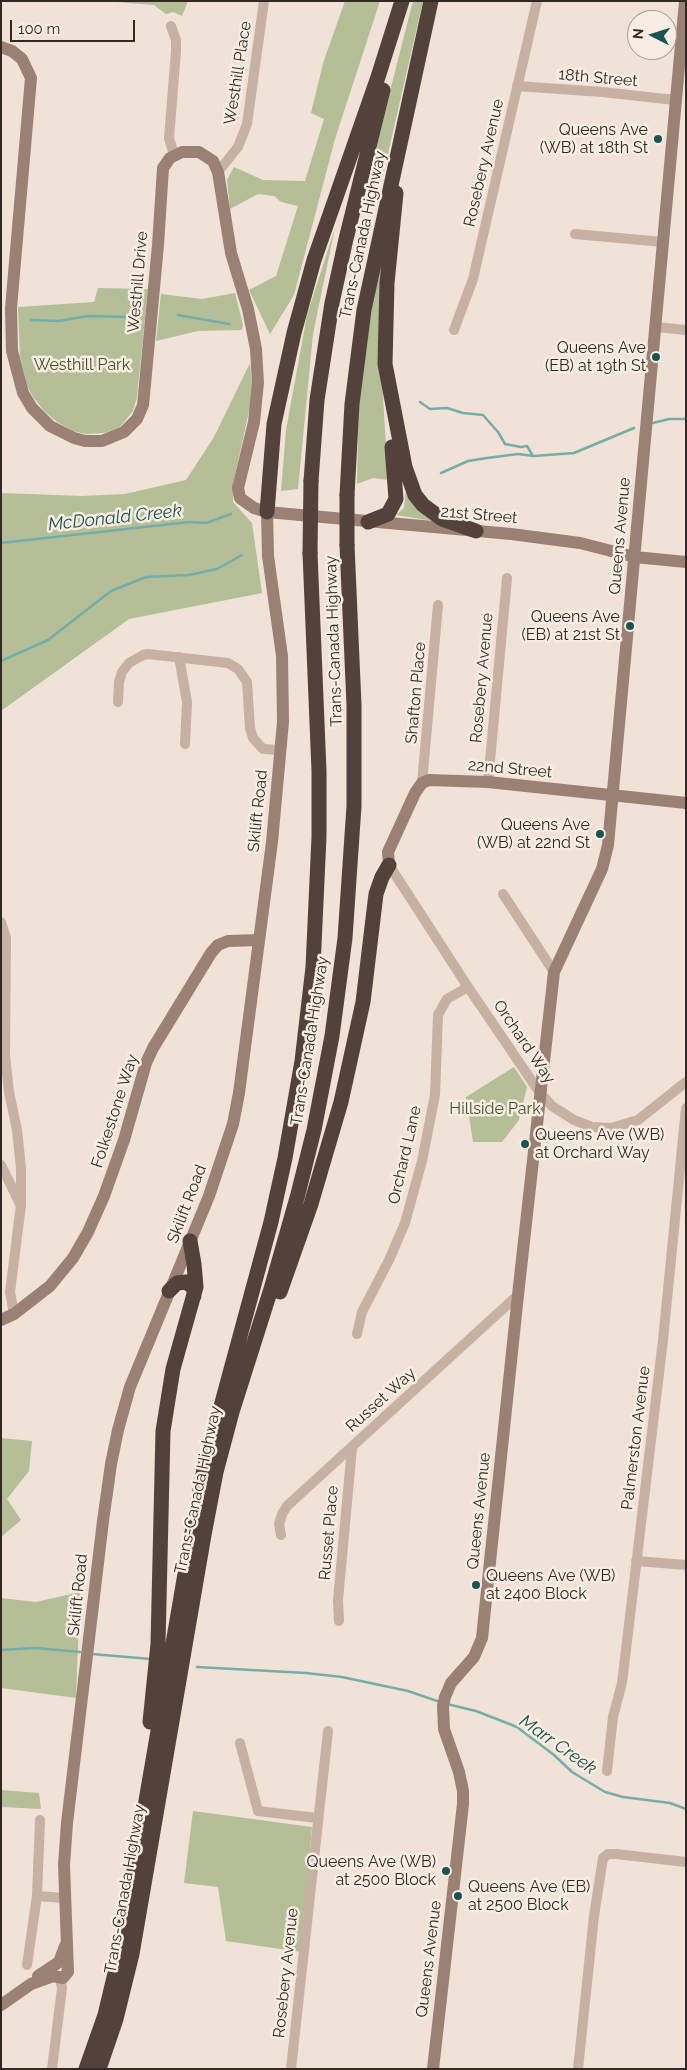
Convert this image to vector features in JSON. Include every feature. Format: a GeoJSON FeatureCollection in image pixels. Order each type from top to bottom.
{"type":"FeatureCollection","features":[{"type":"Feature","properties":{"kind":"highway","name":"Trans-Canada Highway"},"geometry":{"type":"LineString","coordinates":[[86,2069],[105,2015],[126,1920],[199,1494],[220,1408],[275,1206],[291,1127],[306,1031],[313,967],[319,837],[319,772],[310,553],[311,481],[320,375],[338,272],[404,1]]}},
{"type":"Feature","properties":{"kind":"highway"},"geometry":{"type":"LineString","coordinates":[[267,512],[274,424],[294,333],[325,226],[358,138],[404,1]]}},
{"type":"Feature","properties":{"kind":"highway","name":"Trans-Canada Highway"},"geometry":{"type":"LineString","coordinates":[[99,2069],[116,2019],[132,1954],[216,1472],[232,1412],[271,1289],[298,1194],[320,1099],[336,1004],[348,898],[355,772],[347,545],[347,495],[352,404],[364,310],[432,1]]}},
{"type":"Feature","properties":{"kind":"highway"},"geometry":{"type":"LineString","coordinates":[[368,522],[388,514],[396,499],[396,475],[385,364],[387,283],[402,133]]}},
{"type":"Feature","properties":{"kind":"highway"},"geometry":{"type":"LineString","coordinates":[[385,364],[403,459],[415,495],[423,505],[442,519],[476,531]]}},
{"type":"Feature","properties":{"kind":"highway"},"geometry":{"type":"LineString","coordinates":[[232,1412],[296,1248],[332,1135],[349,1069],[363,1002],[376,894],[389,865]]}},
{"type":"Feature","properties":{"kind":"highway"},"geometry":{"type":"LineString","coordinates":[[126,1920],[158,1644],[160,1479],[165,1409],[173,1369],[194,1296],[196,1275],[190,1241]]}},
{"type":"Feature","properties":{"kind":"highway"},"geometry":{"type":"LineString","coordinates":[[169,1291],[177,1284],[186,1282],[194,1288],[194,1296]]}},
{"type":"Feature","properties":{"kind":"street","name":"Westhill Place"},"geometry":{"type":"LineString","coordinates":[[218,172],[238,147],[247,124],[264,1]]}},
{"type":"Feature","properties":{"kind":"street","name":"Rosebery Avenue"},"geometry":{"type":"LineString","coordinates":[[454,330],[473,279],[538,1]]}},
{"type":"Feature","properties":{"kind":"street","name":"Queens Avenue"},"geometry":{"type":"LineString","coordinates":[[432,2069],[463,1804],[463,1791],[459,1772],[444,1729],[443,1706],[452,1683],[474,1657],[482,1638],[554,972],[602,869],[608,845],[685,1]]}},
{"type":"Feature","properties":{"kind":"street"},"geometry":{"type":"LineString","coordinates":[[171,26],[176,40],[176,52],[169,138],[174,155],[188,150],[199,152],[213,161],[218,172],[227,235],[248,309],[256,349],[258,383],[254,422],[238,488],[240,498],[246,503],[267,512]]}},
{"type":"Feature","properties":{"kind":"street","name":"Westhill Drive"},"geometry":{"type":"LineString","coordinates":[[1,47],[12,51],[22,59],[31,78],[11,308],[12,351],[20,385],[32,408],[50,426],[74,438],[91,442],[114,438],[133,424],[143,405],[158,244],[162,175],[165,163],[174,155]]}},
{"type":"Feature","properties":{"kind":"street","name":"18th Street"},"geometry":{"type":"LineString","coordinates":[[517,86],[602,92],[675,100]]}},
{"type":"Feature","properties":{"kind":"street"},"geometry":{"type":"LineString","coordinates":[[575,234],[663,242]]}},
{"type":"Feature","properties":{"kind":"street"},"geometry":{"type":"LineString","coordinates":[[656,326],[686,330]]}},
{"type":"Feature","properties":{"kind":"street","name":"21st Street"},"geometry":{"type":"LineString","coordinates":[[267,512],[476,531],[580,543],[635,557],[686,562]]}},
{"type":"Feature","properties":{"kind":"street","name":"Skilift Road"},"geometry":{"type":"LineString","coordinates":[[59,1970],[67,1932],[64,1865],[67,1823],[102,1521],[111,1464],[130,1387],[209,1196],[233,1124],[240,1085],[272,842],[283,722],[283,674],[280,635],[268,556],[267,512]]}},
{"type":"Feature","properties":{"kind":"street","name":"Rosebery Avenue"},"geometry":{"type":"LineString","coordinates":[[488,782],[507,578]]}},
{"type":"Feature","properties":{"kind":"street","name":"Shafton Place"},"geometry":{"type":"LineString","coordinates":[[422,782],[438,605]]}},
{"type":"Feature","properties":{"kind":"street"},"geometry":{"type":"LineString","coordinates":[[118,702],[120,677],[125,667],[133,659],[148,654],[223,662],[238,669],[247,682],[250,728],[253,738],[263,749],[281,750]]}},
{"type":"Feature","properties":{"kind":"street"},"geometry":{"type":"LineString","coordinates":[[179,658],[187,702],[185,744]]}},
{"type":"Feature","properties":{"kind":"street","name":"22nd Street"},"geometry":{"type":"LineString","coordinates":[[422,782],[429,780],[488,782],[686,803]]}},
{"type":"Feature","properties":{"kind":"street"},"geometry":{"type":"LineString","coordinates":[[389,865],[388,852],[392,840],[415,792],[422,782]]}},
{"type":"Feature","properties":{"kind":"street","name":"Orchard Way"},"geometry":{"type":"LineString","coordinates":[[389,865],[468,987],[540,1093],[552,1106],[574,1120],[592,1127],[611,1128],[638,1120],[686,1082]]}},
{"type":"Feature","properties":{"kind":"street"},"geometry":{"type":"LineString","coordinates":[[503,894],[554,972]]}},
{"type":"Feature","properties":{"kind":"street"},"geometry":{"type":"LineString","coordinates":[[1,922],[6,938],[5,1055],[8,1092],[17,1130],[21,1168],[21,1205],[10,1292],[14,1314]]}},
{"type":"Feature","properties":{"kind":"street","name":"Folkestone Way"},"geometry":{"type":"LineString","coordinates":[[1,1320],[14,1314],[50,1286],[62,1273],[88,1232],[104,1196],[124,1140],[152,1048],[211,953],[218,945],[228,940],[259,940]]}},
{"type":"Feature","properties":{"kind":"street","name":"Orchard Lane"},"geometry":{"type":"LineString","coordinates":[[357,1334],[362,1312],[389,1260],[404,1223],[422,1161],[435,1095],[438,1015],[447,999],[468,987]]}},
{"type":"Feature","properties":{"kind":"street","name":"Palmerston Avenue"},"geometry":{"type":"LineString","coordinates":[[607,1771],[613,1717],[622,1683],[663,1340],[686,1108]]}},
{"type":"Feature","properties":{"kind":"street"},"geometry":{"type":"LineString","coordinates":[[1,1165],[21,1205]]}},
{"type":"Feature","properties":{"kind":"street","name":"Russet Way"},"geometry":{"type":"LineString","coordinates":[[280,1535],[279,1524],[282,1514],[288,1506],[518,1295]]}},
{"type":"Feature","properties":{"kind":"street","name":"Russet Place"},"geometry":{"type":"LineString","coordinates":[[339,1621],[338,1600],[352,1448]]}},
{"type":"Feature","properties":{"kind":"street"},"geometry":{"type":"LineString","coordinates":[[636,1561],[686,1566]]}},
{"type":"Feature","properties":{"kind":"street","name":"Rosebery Avenue"},"geometry":{"type":"LineString","coordinates":[[291,2069],[328,1731]]}},
{"type":"Feature","properties":{"kind":"street"},"geometry":{"type":"LineString","coordinates":[[240,1742],[258,1812],[317,1818]]}},
{"type":"Feature","properties":{"kind":"street"},"geometry":{"type":"LineString","coordinates":[[27,1965],[38,1896],[40,1820]]}},
{"type":"Feature","properties":{"kind":"street"},"geometry":{"type":"LineString","coordinates":[[578,2069],[594,1916],[603,1858],[608,1854],[686,1862]]}},
{"type":"Feature","properties":{"kind":"street"},"geometry":{"type":"LineString","coordinates":[[38,1896],[65,1898]]}},
{"type":"Feature","properties":{"kind":"street"},"geometry":{"type":"LineString","coordinates":[[1,2005],[31,1984],[42,1973],[59,1970],[62,1988],[52,2069]]}},
{"type":"Feature","properties":{"kind":"green space"},"geometry":{"type":"Polygon","coordinates":[[[104,1],[188,1],[182,16],[173,12],[166,14],[154,5],[104,1]]]}},
{"type":"Feature","properties":{"kind":"green space"},"geometry":{"type":"Polygon","coordinates":[[[345,1],[380,1],[335,139],[294,295],[270,334],[249,290],[276,276],[298,206],[281,202],[274,196],[258,194],[230,209],[227,180],[234,167],[263,180],[305,181],[324,119],[311,113],[324,60],[345,1]]]}},
{"type":"Feature","properties":{"kind":"green space"},"geometry":{"type":"Polygon","coordinates":[[[413,1],[423,1],[384,171],[368,164],[390,91],[413,1]]]}},
{"type":"Feature","properties":{"kind":"green space"},"geometry":{"type":"Polygon","coordinates":[[[335,228],[313,334],[298,489],[281,491],[286,430],[307,315],[335,228]]]}},
{"type":"Feature","properties":{"kind":"green space"},"geometry":{"type":"Polygon","coordinates":[[[379,259],[386,260],[380,346],[388,480],[373,478],[357,484],[359,395],[379,259]]]}},
{"type":"Feature","properties":{"kind":"green space","name":"Westhill Park"},"geometry":{"type":"Polygon","coordinates":[[[98,288],[148,289],[137,397],[133,411],[120,427],[105,433],[86,434],[73,431],[57,422],[44,411],[28,388],[20,357],[18,307],[94,302],[98,288]]]}},
{"type":"Feature","properties":{"kind":"green space"},"geometry":{"type":"Polygon","coordinates":[[[235,293],[243,325],[242,330],[198,331],[156,341],[161,294],[202,299],[235,293]]]}},
{"type":"Feature","properties":{"kind":"green space"},"geometry":{"type":"Polygon","coordinates":[[[250,363],[253,393],[233,484],[233,502],[252,523],[262,593],[129,619],[1,711],[1,493],[82,496],[125,494],[186,480],[214,437],[250,363]]]}},
{"type":"Feature","properties":{"kind":"green space"},"geometry":{"type":"Polygon","coordinates":[[[406,488],[433,521],[396,515],[404,508],[406,488]]]}},
{"type":"Feature","properties":{"kind":"green space","name":"Hillside Park"},"geometry":{"type":"Polygon","coordinates":[[[514,1067],[527,1087],[519,1120],[502,1142],[473,1142],[466,1097],[514,1067]]]}},
{"type":"Feature","properties":{"kind":"green space"},"geometry":{"type":"Polygon","coordinates":[[[1,1438],[32,1441],[29,1471],[7,1499],[21,1520],[1,1537],[1,1438]]]}},
{"type":"Feature","properties":{"kind":"green space"},"geometry":{"type":"Polygon","coordinates":[[[80,1592],[76,1698],[1,1688],[1,1598],[36,1602],[80,1592]]]}},
{"type":"Feature","properties":{"kind":"green space"},"geometry":{"type":"Polygon","coordinates":[[[1,1790],[39,1793],[41,1809],[1,1807],[1,1790]]]}},
{"type":"Feature","properties":{"kind":"green space"},"geometry":{"type":"Polygon","coordinates":[[[193,1811],[312,1827],[301,1952],[226,1941],[218,1887],[184,1883],[193,1811]]]}},
{"type":"Feature","properties":{"kind":"waterway"},"geometry":{"type":"LineString","coordinates":[[31,320],[59,321],[88,316],[124,317],[134,314]]}},
{"type":"Feature","properties":{"kind":"waterway"},"geometry":{"type":"LineString","coordinates":[[178,315],[229,324]]}},
{"type":"Feature","properties":{"kind":"waterway"},"geometry":{"type":"LineString","coordinates":[[420,402],[430,409],[447,408],[463,413],[483,415],[498,432],[505,444],[521,447],[527,446],[533,456]]}},
{"type":"Feature","properties":{"kind":"waterway","name":"McDonald Creek"},"geometry":{"type":"LineString","coordinates":[[653,423],[669,419],[686,419]]}},
{"type":"Feature","properties":{"kind":"waterway","name":"McDonald Creek"},"geometry":{"type":"LineString","coordinates":[[441,473],[468,461],[487,458],[518,454],[534,456],[574,453],[634,428]]}},
{"type":"Feature","properties":{"kind":"waterway","name":"McDonald Creek"},"geometry":{"type":"LineString","coordinates":[[1,543],[189,522],[206,523],[231,514]]}},
{"type":"Feature","properties":{"kind":"waterway"},"geometry":{"type":"LineString","coordinates":[[1,661],[48,640],[111,591],[146,577],[189,575],[217,569],[242,555]]}},
{"type":"Feature","properties":{"kind":"waterway","name":"Marr Creek"},"geometry":{"type":"LineString","coordinates":[[1,1650],[36,1648],[80,1652]]}},
{"type":"Feature","properties":{"kind":"waterway","name":"Marr Creek"},"geometry":{"type":"LineString","coordinates":[[92,1654],[151,1659]]}},
{"type":"Feature","properties":{"kind":"waterway","name":"Marr Creek"},"geometry":{"type":"LineString","coordinates":[[197,1667],[306,1673],[342,1677],[408,1691],[437,1701]]}},
{"type":"Feature","properties":{"kind":"waterway","name":"Marr Creek"},"geometry":{"type":"LineString","coordinates":[[447,1704],[476,1711],[517,1727],[554,1755],[572,1772],[605,1792],[623,1797],[670,1803],[686,1809]]}},
{"type":"Feature","properties":{"kind":"place","name":"Queens Ave (WB) at 18th St"},"geometry":{"type":"Point","coordinates":[658,139]}},
{"type":"Feature","properties":{"kind":"place","name":"Queens Ave (EB) at 19th St"},"geometry":{"type":"Point","coordinates":[656,357]}},
{"type":"Feature","properties":{"kind":"place","name":"Queens Ave (EB) at 21st St"},"geometry":{"type":"Point","coordinates":[630,626]}},
{"type":"Feature","properties":{"kind":"place","name":"Queens Ave (WB) at 22nd St"},"geometry":{"type":"Point","coordinates":[600,834]}},
{"type":"Feature","properties":{"kind":"place","name":"Queens Ave (WB) at Orchard Way"},"geometry":{"type":"Point","coordinates":[525,1144]}},
{"type":"Feature","properties":{"kind":"place","name":"Queens Ave (WB) at 2400 Block"},"geometry":{"type":"Point","coordinates":[476,1585]}},
{"type":"Feature","properties":{"kind":"place","name":"Queens Ave (WB) at 2500 Block"},"geometry":{"type":"Point","coordinates":[446,1871]}},
{"type":"Feature","properties":{"kind":"place","name":"Queens Ave (EB) at 2500 Block"},"geometry":{"type":"Point","coordinates":[458,1896]}}]}
